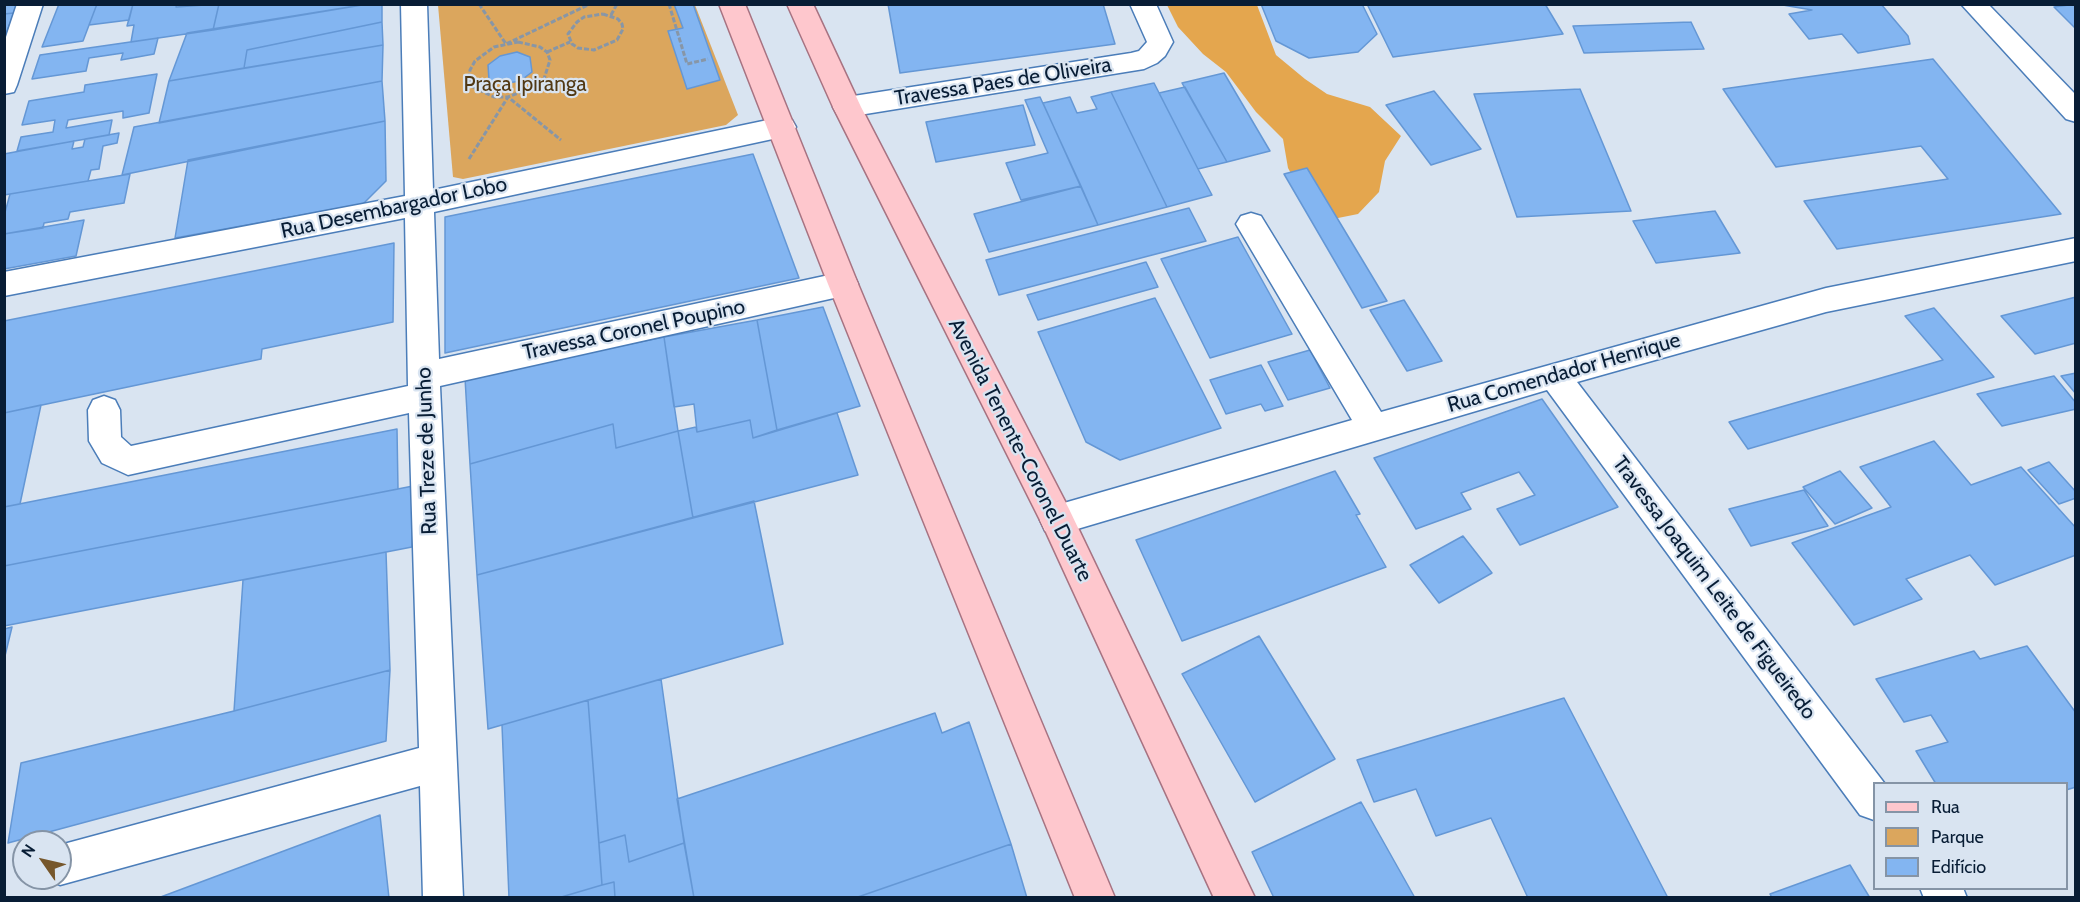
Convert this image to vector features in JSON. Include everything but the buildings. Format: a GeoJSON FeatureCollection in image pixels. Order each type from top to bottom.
{"type":"FeatureCollection","features":[{"type":"Feature","properties":{"kind":"main road"},"geometry":{"type":"LineString","coordinates":[[732,4],[843,284],[1095,897]]}},
{"type":"Feature","properties":{"kind":"main road","name":"Avenida Tenente-Coronel Duarte"},"geometry":{"type":"LineString","coordinates":[[800,4],[848,107],[1057,520],[1235,897]]}},
{"type":"Feature","properties":{"kind":"street"},"geometry":{"type":"LineString","coordinates":[[4,85],[30,4]]}},
{"type":"Feature","properties":{"kind":"street","name":"Rua Treze de Junho"},"geometry":{"type":"LineString","coordinates":[[414,4],[443,897]]}},
{"type":"Feature","properties":{"kind":"street","name":"Travessa Paes de Oliveira"},"geometry":{"type":"LineString","coordinates":[[848,107],[1135,62],[1148,57],[1156,50],[1160,42],[1158,33],[1143,4]]}},
{"type":"Feature","properties":{"kind":"street"},"geometry":{"type":"LineString","coordinates":[[1973,4],[2076,112]]}},
{"type":"Feature","properties":{"kind":"street","name":"Rua Desembargador Lobo"},"geometry":{"type":"LineString","coordinates":[[4,284],[420,204],[782,127]]}},
{"type":"Feature","properties":{"kind":"street"},"geometry":{"type":"LineString","coordinates":[[1251,224],[1373,428]]}},
{"type":"Feature","properties":{"kind":"street","name":"Rua Comendador Henrique"},"geometry":{"type":"LineString","coordinates":[[1057,520],[1554,375],[1826,300],[2076,249]]}},
{"type":"Feature","properties":{"kind":"street","name":"Travessa Coronel Poupino"},"geometry":{"type":"LineString","coordinates":[[104,410],[105,441],[114,453],[128,460],[843,284]]}},
{"type":"Feature","properties":{"kind":"street","name":"Travessa Joaquim Leite de Figueiredo"},"geometry":{"type":"LineString","coordinates":[[1554,375],[1873,798]]}},
{"type":"Feature","properties":{"kind":"street"},"geometry":{"type":"LineString","coordinates":[[72,863],[438,762]]}},
{"type":"Feature","properties":{"kind":"path"},"geometry":{"type":"LineString","coordinates":[[479,4],[506,44]]}},
{"type":"Feature","properties":{"kind":"path"},"geometry":{"type":"LineString","coordinates":[[506,44],[530,43],[547,52],[550,60],[549,69],[544,79],[528,90],[508,97],[494,97],[482,93],[473,87],[469,79],[470,70],[475,61],[494,47],[506,44],[590,4]]}},
{"type":"Feature","properties":{"kind":"path"},"geometry":{"type":"LineString","coordinates":[[611,15],[617,4]]}},
{"type":"Feature","properties":{"kind":"path"},"geometry":{"type":"LineString","coordinates":[[669,4],[687,64],[708,59]]}},
{"type":"Feature","properties":{"kind":"path"},"geometry":{"type":"LineString","coordinates":[[594,15],[611,15],[618,19],[623,29],[611,45],[585,50],[570,42],[568,34],[577,22],[594,15]]}},
{"type":"Feature","properties":{"kind":"path"},"geometry":{"type":"LineString","coordinates":[[547,52],[570,42]]}},
{"type":"Feature","properties":{"kind":"path"},"geometry":{"type":"LineString","coordinates":[[508,97],[570,147]]}},
{"type":"Feature","properties":{"kind":"path"},"geometry":{"type":"LineString","coordinates":[[464,168],[508,97]]}},
{"type":"Feature","properties":{"kind":"green space","name":"Praça Ipiranga"},"geometry":{"type":"Polygon","coordinates":[[[438,5],[695,5],[738,115],[726,125],[463,179],[453,177],[438,5]]]}},
{"type":"Feature","properties":{"kind":"shaded area"},"geometry":{"type":"Polygon","coordinates":[[[1167,5],[1257,5],[1276,55],[1327,94],[1370,107],[1401,136],[1385,161],[1379,192],[1358,214],[1333,219],[1307,202],[1288,168],[1283,139],[1256,112],[1226,72],[1203,54],[1178,27],[1167,5]]]}}]}
